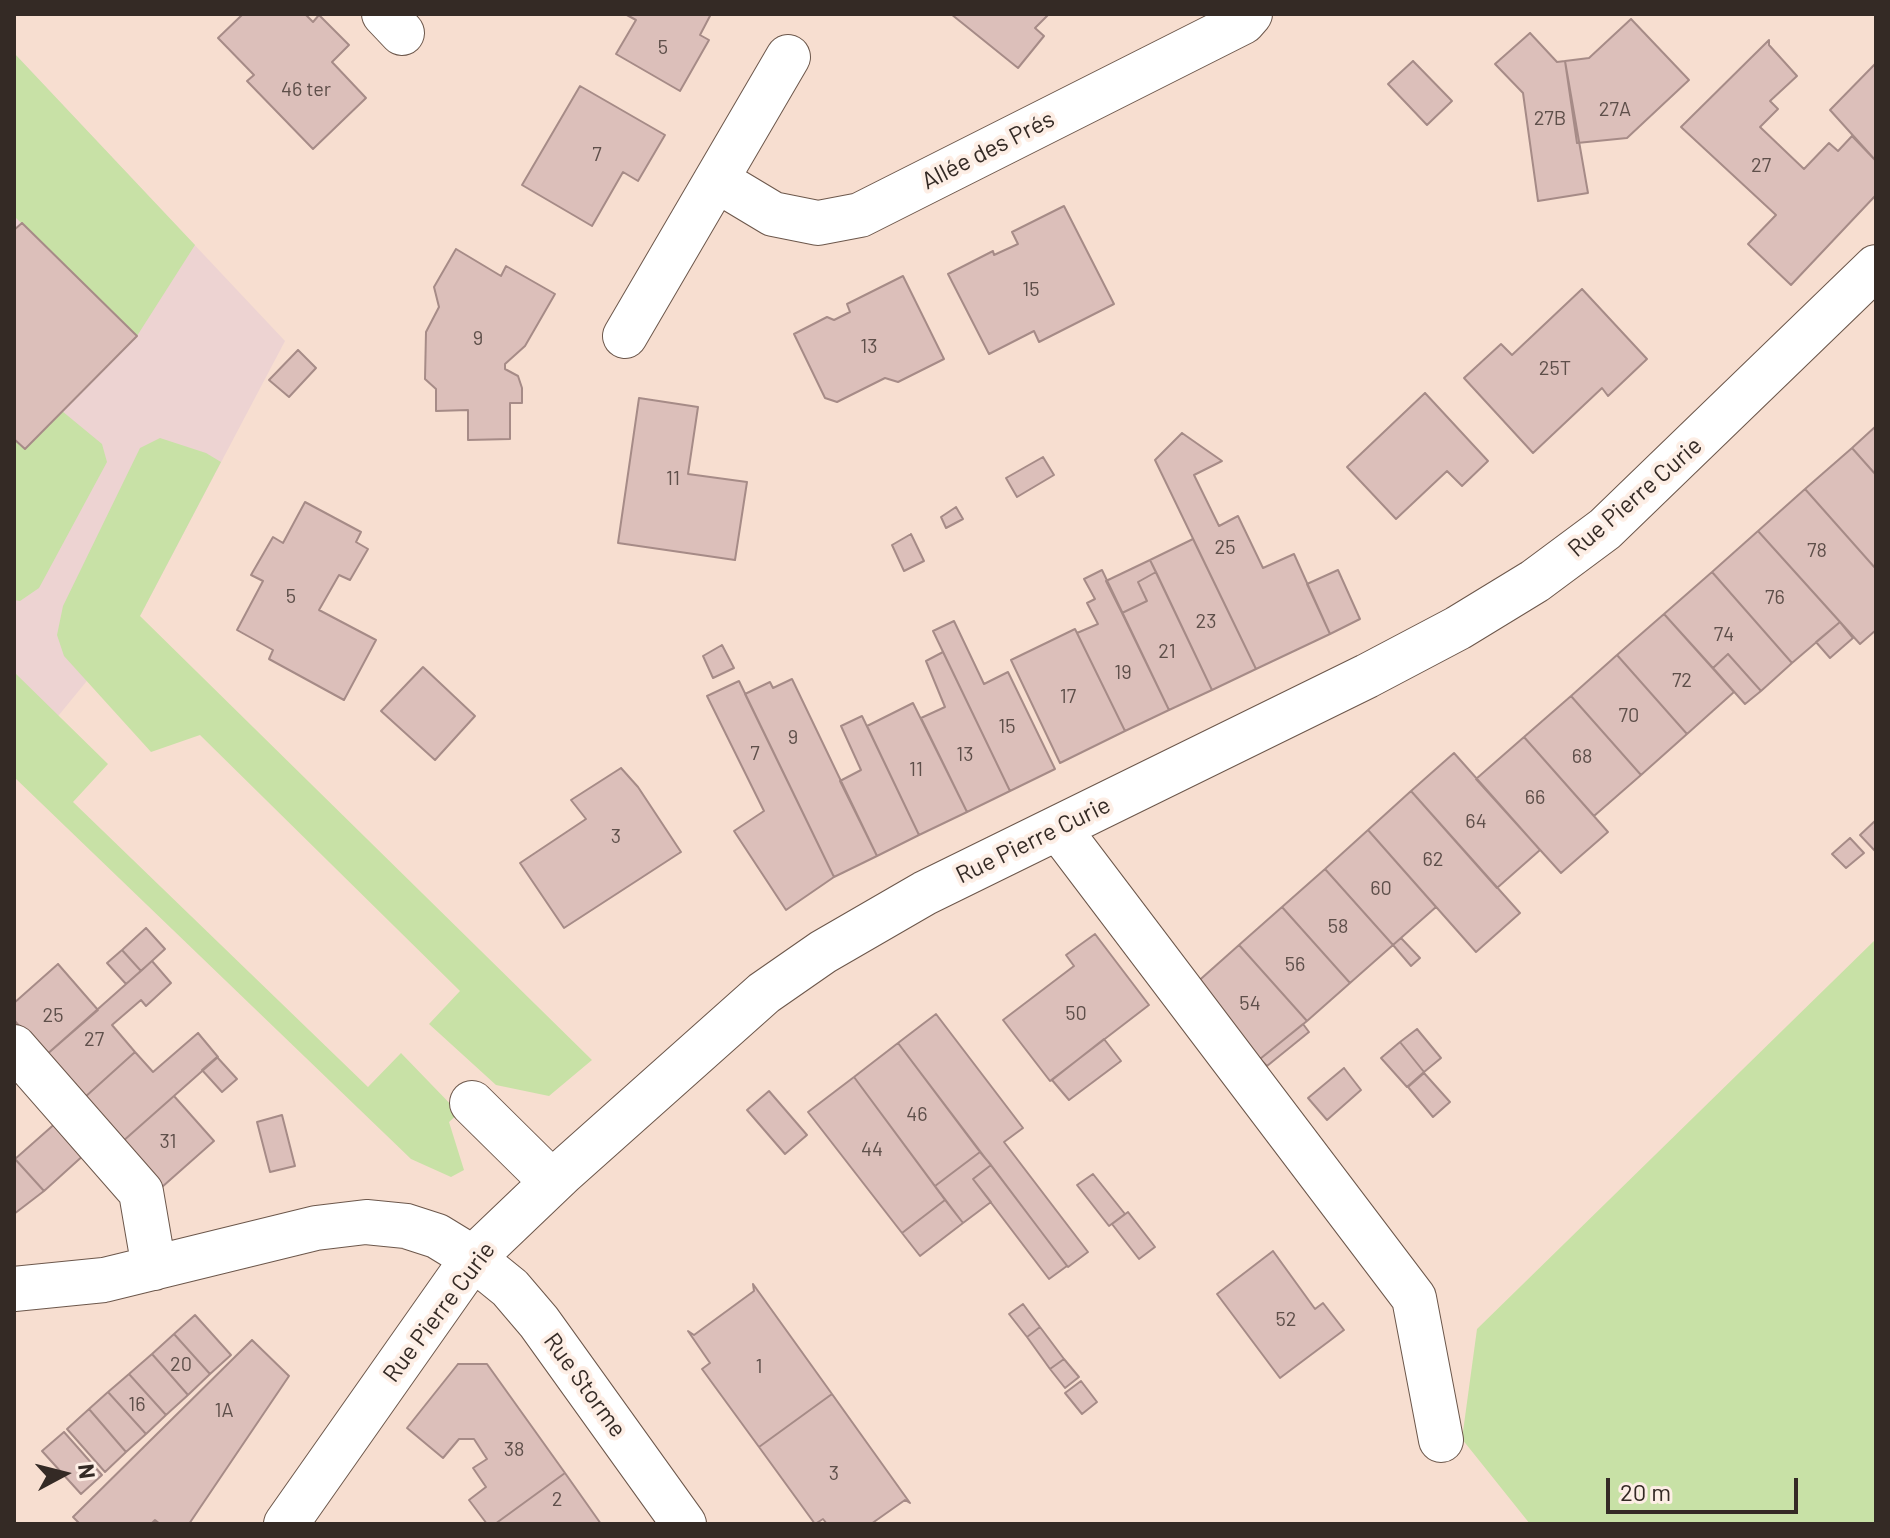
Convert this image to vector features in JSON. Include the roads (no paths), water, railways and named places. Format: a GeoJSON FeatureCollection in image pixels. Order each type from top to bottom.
{"type":"FeatureCollection","features":[{"type":"Feature","properties":{"kind":"street","name":"Allée des Prés"},"geometry":{"type":"LineString","coordinates":[[718,181],[773,214],[818,223],[860,215],[1243,22],[1250,14]]}},
{"type":"Feature","properties":{"kind":"street"},"geometry":{"type":"LineString","coordinates":[[625,336],[788,57]]}},
{"type":"Feature","properties":{"kind":"street","name":"Rue Pierre Curie"},"geometry":{"type":"LineString","coordinates":[[286,1524],[473,1258],[552,1182],[764,993],[801,966],[925,893],[1367,676],[1458,628],[1535,581],[1605,529],[1876,267]]}},
{"type":"Feature","properties":{"kind":"street"},"geometry":{"type":"LineString","coordinates":[[1058,828],[1414,1298],[1441,1440]]}},
{"type":"Feature","properties":{"kind":"street"},"geometry":{"type":"LineString","coordinates":[[14,1047],[141,1192],[154,1268]]}},
{"type":"Feature","properties":{"kind":"street"},"geometry":{"type":"LineString","coordinates":[[472,1103],[552,1182]]}},
{"type":"Feature","properties":{"kind":"street","name":"Rue Storme"},"geometry":{"type":"LineString","coordinates":[[14,1289],[104,1280],[316,1228],[366,1222],[406,1226],[437,1236],[473,1258],[510,1288],[539,1322],[684,1524]]}}]}
